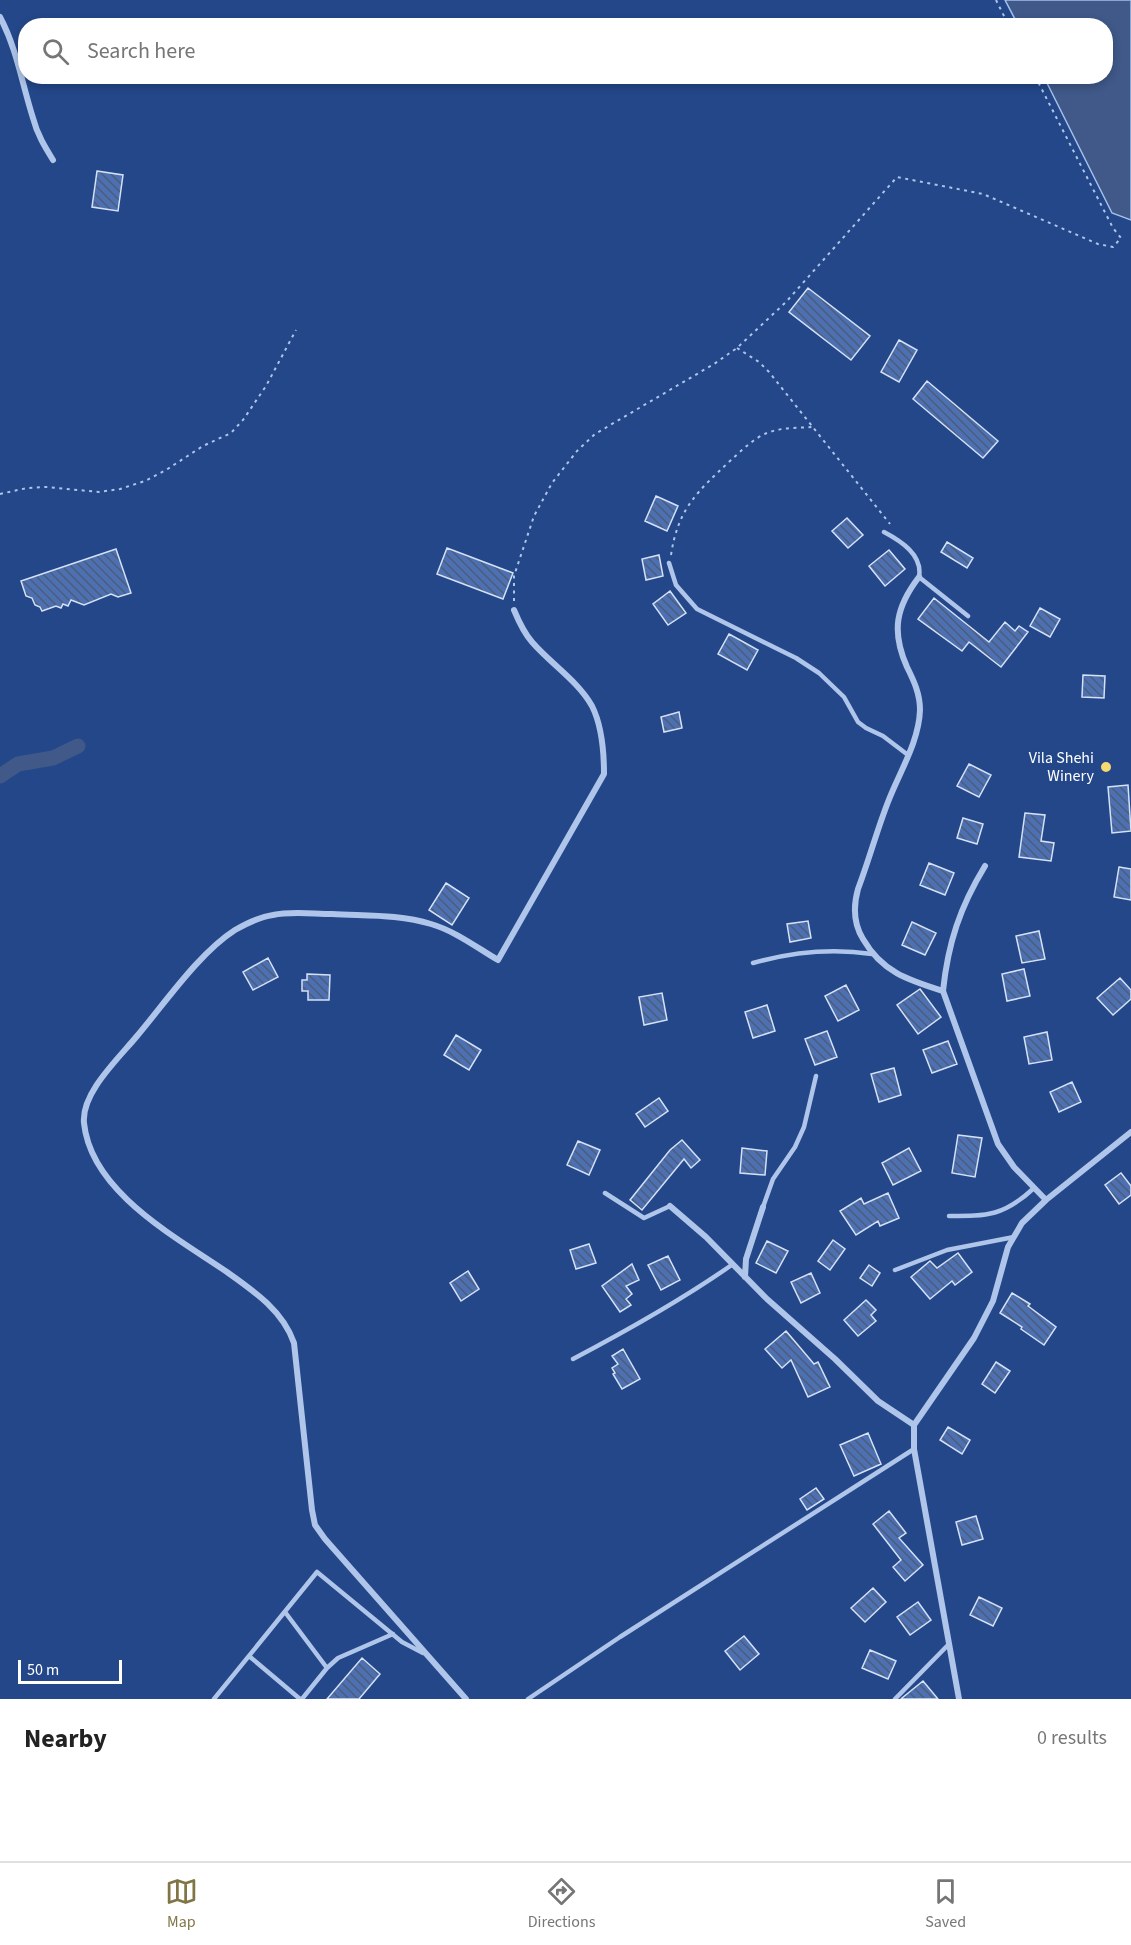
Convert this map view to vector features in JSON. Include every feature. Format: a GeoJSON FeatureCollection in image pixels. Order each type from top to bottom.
{"type":"FeatureCollection","features":[{"type":"Feature","properties":{"kind":"street"},"geometry":{"type":"LineString","coordinates":[[0,16],[18,64]]}},
{"type":"Feature","properties":{"kind":"street"},"geometry":{"type":"LineString","coordinates":[[24,84],[40,138],[53,160]]}},
{"type":"Feature","properties":{"kind":"street"},"geometry":{"type":"LineString","coordinates":[[919,577],[908,591],[903,603],[897,637],[919,696],[918,725],[887,804],[854,902],[858,931],[872,954],[885,967],[901,976],[943,991]]}},
{"type":"Feature","properties":{"kind":"street"},"geometry":{"type":"LineString","coordinates":[[466,1699],[315,1525],[294,1343],[289,1329],[268,1303],[249,1287],[142,1213],[124,1195],[105,1173],[92,1152],[84,1121],[87,1102],[112,1065],[200,961],[233,932],[253,920],[274,914],[302,913],[399,917],[430,923],[453,932],[498,960],[604,774],[604,752],[593,707],[580,690],[531,642],[514,610]]}},
{"type":"Feature","properties":{"kind":"street"},"geometry":{"type":"LineString","coordinates":[[985,866],[968,895],[956,924],[943,991],[993,1132],[1006,1157],[1046,1200]]}},
{"type":"Feature","properties":{"kind":"street"},"geometry":{"type":"LineString","coordinates":[[959,1699],[914,1449],[914,1425],[974,1338],[993,1301],[1008,1247],[1022,1223],[1046,1200],[1131,1132]]}},
{"type":"Feature","properties":{"kind":"street"},"geometry":{"type":"LineString","coordinates":[[670,1206],[706,1237],[745,1277],[878,1401],[914,1425]]}},
{"type":"Feature","properties":{"kind":"street"},"geometry":{"type":"LineString","coordinates":[[745,1277],[746,1259],[763,1206]]}},
{"type":"Feature","properties":{"kind":"lane"},"geometry":{"type":"LineString","coordinates":[[884,532],[903,544],[919,562],[919,577],[968,616]]}},
{"type":"Feature","properties":{"kind":"lane"},"geometry":{"type":"LineString","coordinates":[[669,563],[676,585],[697,609],[796,658],[819,673],[844,697],[858,722],[890,740],[908,755]]}},
{"type":"Feature","properties":{"kind":"lane"},"geometry":{"type":"LineString","coordinates":[[753,963],[803,952],[834,950],[872,954]]}},
{"type":"Feature","properties":{"kind":"lane"},"geometry":{"type":"LineString","coordinates":[[763,1206],[772,1179],[795,1147],[804,1127],[816,1076]]}},
{"type":"Feature","properties":{"kind":"lane"},"geometry":{"type":"LineString","coordinates":[[949,1216],[981,1216],[996,1213],[1011,1207],[1034,1188]]}},
{"type":"Feature","properties":{"kind":"lane"},"geometry":{"type":"LineString","coordinates":[[605,1193],[644,1218],[670,1206]]}},
{"type":"Feature","properties":{"kind":"lane"},"geometry":{"type":"LineString","coordinates":[[895,1270],[947,1250],[1014,1237]]}},
{"type":"Feature","properties":{"kind":"lane"},"geometry":{"type":"LineString","coordinates":[[573,1359],[641,1324],[733,1264]]}},
{"type":"Feature","properties":{"kind":"lane"},"geometry":{"type":"LineString","coordinates":[[528,1699],[620,1637],[914,1449]]}},
{"type":"Feature","properties":{"kind":"lane"},"geometry":{"type":"LineString","coordinates":[[214,1699],[317,1572],[402,1642],[428,1655]]}},
{"type":"Feature","properties":{"kind":"lane"},"geometry":{"type":"LineString","coordinates":[[285,1612],[327,1668]]}},
{"type":"Feature","properties":{"kind":"lane"},"geometry":{"type":"LineString","coordinates":[[249,1656],[301,1699],[338,1658],[393,1634]]}},
{"type":"Feature","properties":{"kind":"lane"},"geometry":{"type":"LineString","coordinates":[[895,1699],[949,1644]]}},
{"type":"Feature","properties":{"kind":"path"},"geometry":{"type":"LineString","coordinates":[[996,0],[1005,18]]}},
{"type":"Feature","properties":{"kind":"path"},"geometry":{"type":"LineString","coordinates":[[514,610],[514,576],[534,516],[552,483],[577,452],[595,434],[737,348],[786,302],[897,177],[983,194],[1098,244],[1113,247],[1121,238],[1113,228],[1039,84]]}},
{"type":"Feature","properties":{"kind":"path"},"geometry":{"type":"LineString","coordinates":[[0,494],[27,488],[99,492],[129,486],[166,470],[202,446],[231,432],[243,420],[266,386],[296,330]]}},
{"type":"Feature","properties":{"kind":"path"},"geometry":{"type":"LineString","coordinates":[[737,348],[759,362],[769,372],[892,528]]}},
{"type":"Feature","properties":{"kind":"path"},"geometry":{"type":"LineString","coordinates":[[669,563],[673,537],[682,515],[695,494],[744,448],[766,433],[784,428],[813,427]]}},
{"type":"Feature","properties":{"kind":"water"},"geometry":{"type":"Polygon","coordinates":[[[1005,0],[1131,0],[1131,220],[1112,213],[1048,84],[1113,84],[1113,18],[1014,18],[1005,0]]]}},
{"type":"Feature","properties":{"kind":"building"},"geometry":{"type":"Polygon","coordinates":[[[97,171],[123,175],[118,211],[92,207],[97,171]]]}},
{"type":"Feature","properties":{"kind":"building"},"geometry":{"type":"Polygon","coordinates":[[[808,288],[870,336],[851,360],[789,312],[808,288]]]}},
{"type":"Feature","properties":{"kind":"building"},"geometry":{"type":"Polygon","coordinates":[[[899,340],[917,350],[899,382],[881,372],[899,340]]]}},
{"type":"Feature","properties":{"kind":"building"},"geometry":{"type":"Polygon","coordinates":[[[927,381],[998,441],[983,458],[913,399],[927,381]]]}},
{"type":"Feature","properties":{"kind":"building"},"geometry":{"type":"Polygon","coordinates":[[[656,496],[678,506],[667,531],[645,521],[656,496]]]}},
{"type":"Feature","properties":{"kind":"building"},"geometry":{"type":"Polygon","coordinates":[[[847,518],[863,535],[848,548],[832,531],[847,518]]]}},
{"type":"Feature","properties":{"kind":"building"},"geometry":{"type":"Polygon","coordinates":[[[947,542],[973,558],[967,568],[941,552],[947,542]]]}},
{"type":"Feature","properties":{"kind":"building"},"geometry":{"type":"Polygon","coordinates":[[[447,548],[513,573],[503,599],[437,574],[447,548]]]}},
{"type":"Feature","properties":{"kind":"building"},"geometry":{"type":"Polygon","coordinates":[[[116,549],[131,593],[118,597],[111,594],[84,605],[71,600],[68,606],[63,604],[61,608],[56,606],[42,611],[35,605],[32,598],[26,596],[21,581],[116,549]]]}},
{"type":"Feature","properties":{"kind":"building"},"geometry":{"type":"Polygon","coordinates":[[[889,550],[905,569],[885,586],[869,566],[889,550]]]}},
{"type":"Feature","properties":{"kind":"building"},"geometry":{"type":"Polygon","coordinates":[[[659,555],[663,576],[646,580],[642,559],[659,555]]]}},
{"type":"Feature","properties":{"kind":"building"},"geometry":{"type":"Polygon","coordinates":[[[670,591],[686,613],[668,625],[653,604],[670,591]]]}},
{"type":"Feature","properties":{"kind":"building"},"geometry":{"type":"Polygon","coordinates":[[[934,598],[989,642],[1005,622],[1015,631],[1019,626],[1028,632],[1001,667],[969,642],[962,651],[918,619],[934,598]]]}},
{"type":"Feature","properties":{"kind":"building"},"geometry":{"type":"Polygon","coordinates":[[[1040,608],[1060,619],[1050,637],[1030,626],[1040,608]]]}},
{"type":"Feature","properties":{"kind":"building"},"geometry":{"type":"Polygon","coordinates":[[[729,634],[758,650],[747,670],[718,654],[729,634]]]}},
{"type":"Feature","properties":{"kind":"building"},"geometry":{"type":"Polygon","coordinates":[[[1083,675],[1105,676],[1104,698],[1082,697],[1083,675]]]}},
{"type":"Feature","properties":{"kind":"building"},"geometry":{"type":"Polygon","coordinates":[[[679,712],[682,728],[664,732],[661,717],[679,712]]]}},
{"type":"Feature","properties":{"kind":"building"},"geometry":{"type":"Polygon","coordinates":[[[969,764],[991,775],[979,797],[957,786],[969,764]]]}},
{"type":"Feature","properties":{"kind":"building"},"geometry":{"type":"Polygon","coordinates":[[[1128,785],[1131,831],[1112,833],[1108,787],[1128,785]]]}},
{"type":"Feature","properties":{"kind":"building"},"geometry":{"type":"Polygon","coordinates":[[[1025,813],[1045,815],[1041,841],[1054,843],[1051,861],[1019,857],[1025,813]]]}},
{"type":"Feature","properties":{"kind":"building"},"geometry":{"type":"Polygon","coordinates":[[[963,818],[983,824],[977,844],[957,838],[963,818]]]}},
{"type":"Feature","properties":{"kind":"building"},"geometry":{"type":"Polygon","coordinates":[[[929,863],[954,873],[945,895],[920,885],[929,863]]]}},
{"type":"Feature","properties":{"kind":"building"},"geometry":{"type":"Polygon","coordinates":[[[1119,867],[1131,869],[1131,900],[1114,897],[1119,867]]]}},
{"type":"Feature","properties":{"kind":"building"},"geometry":{"type":"Polygon","coordinates":[[[446,883],[469,898],[452,925],[429,910],[446,883]]]}},
{"type":"Feature","properties":{"kind":"building"},"geometry":{"type":"Polygon","coordinates":[[[808,921],[811,938],[790,942],[787,924],[808,921]]]}},
{"type":"Feature","properties":{"kind":"building"},"geometry":{"type":"Polygon","coordinates":[[[912,922],[936,933],[925,955],[902,945],[912,922]]]}},
{"type":"Feature","properties":{"kind":"building"},"geometry":{"type":"Polygon","coordinates":[[[1039,931],[1045,959],[1022,963],[1016,936],[1039,931]]]}},
{"type":"Feature","properties":{"kind":"building"},"geometry":{"type":"Polygon","coordinates":[[[268,958],[278,977],[253,990],[243,972],[268,958]]]}},
{"type":"Feature","properties":{"kind":"building"},"geometry":{"type":"Polygon","coordinates":[[[1024,969],[1030,996],[1007,1001],[1002,974],[1024,969]]]}},
{"type":"Feature","properties":{"kind":"building"},"geometry":{"type":"Polygon","coordinates":[[[307,974],[330,975],[329,1000],[308,1000],[308,991],[302,991],[302,980],[307,980],[307,974]]]}},
{"type":"Feature","properties":{"kind":"building"},"geometry":{"type":"Polygon","coordinates":[[[1120,978],[1131,990],[1131,999],[1113,1015],[1097,998],[1120,978]]]}},
{"type":"Feature","properties":{"kind":"building"},"geometry":{"type":"Polygon","coordinates":[[[846,985],[859,1010],[838,1021],[825,996],[846,985]]]}},
{"type":"Feature","properties":{"kind":"building"},"geometry":{"type":"Polygon","coordinates":[[[920,989],[941,1017],[918,1034],[897,1005],[920,989]]]}},
{"type":"Feature","properties":{"kind":"building"},"geometry":{"type":"Polygon","coordinates":[[[662,993],[667,1020],[644,1025],[639,997],[662,993]]]}},
{"type":"Feature","properties":{"kind":"building"},"geometry":{"type":"Polygon","coordinates":[[[767,1005],[775,1031],[753,1038],[745,1012],[767,1005]]]}},
{"type":"Feature","properties":{"kind":"building"},"geometry":{"type":"Polygon","coordinates":[[[827,1031],[837,1057],[815,1065],[805,1039],[827,1031]]]}},
{"type":"Feature","properties":{"kind":"building"},"geometry":{"type":"Polygon","coordinates":[[[1047,1032],[1052,1060],[1029,1064],[1024,1037],[1047,1032]]]}},
{"type":"Feature","properties":{"kind":"building"},"geometry":{"type":"Polygon","coordinates":[[[456,1035],[481,1050],[469,1070],[444,1055],[456,1035]]]}},
{"type":"Feature","properties":{"kind":"building"},"geometry":{"type":"Polygon","coordinates":[[[948,1041],[957,1064],[932,1073],[923,1050],[948,1041]]]}},
{"type":"Feature","properties":{"kind":"building"},"geometry":{"type":"Polygon","coordinates":[[[894,1068],[901,1095],[879,1102],[871,1074],[894,1068]]]}},
{"type":"Feature","properties":{"kind":"building"},"geometry":{"type":"Polygon","coordinates":[[[1072,1082],[1081,1102],[1059,1112],[1050,1092],[1072,1082]]]}},
{"type":"Feature","properties":{"kind":"building"},"geometry":{"type":"Polygon","coordinates":[[[659,1098],[668,1111],[645,1127],[636,1114],[659,1098]]]}},
{"type":"Feature","properties":{"kind":"building"},"geometry":{"type":"Polygon","coordinates":[[[958,1135],[982,1138],[975,1177],[952,1173],[958,1135]]]}},
{"type":"Feature","properties":{"kind":"building"},"geometry":{"type":"Polygon","coordinates":[[[682,1140],[700,1160],[691,1168],[684,1159],[642,1210],[630,1200],[670,1150],[682,1140]]]}},
{"type":"Feature","properties":{"kind":"building"},"geometry":{"type":"Polygon","coordinates":[[[578,1141],[600,1150],[589,1175],[567,1165],[578,1141]]]}},
{"type":"Feature","properties":{"kind":"building"},"geometry":{"type":"Polygon","coordinates":[[[742,1148],[767,1151],[765,1175],[740,1173],[742,1148]]]}},
{"type":"Feature","properties":{"kind":"building"},"geometry":{"type":"Polygon","coordinates":[[[909,1148],[921,1171],[893,1185],[882,1163],[909,1148]]]}},
{"type":"Feature","properties":{"kind":"building"},"geometry":{"type":"Polygon","coordinates":[[[1121,1173],[1131,1186],[1131,1195],[1119,1204],[1105,1185],[1121,1173]]]}},
{"type":"Feature","properties":{"kind":"building"},"geometry":{"type":"Polygon","coordinates":[[[888,1193],[899,1218],[880,1226],[878,1221],[856,1235],[840,1211],[861,1198],[864,1204],[888,1193]]]}},
{"type":"Feature","properties":{"kind":"building"},"geometry":{"type":"Polygon","coordinates":[[[833,1240],[845,1249],[830,1270],[818,1261],[833,1240]]]}},
{"type":"Feature","properties":{"kind":"building"},"geometry":{"type":"Polygon","coordinates":[[[767,1241],[788,1251],[776,1273],[756,1263],[767,1241]]]}},
{"type":"Feature","properties":{"kind":"building"},"geometry":{"type":"Polygon","coordinates":[[[589,1244],[596,1263],[576,1269],[570,1250],[589,1244]]]}},
{"type":"Feature","properties":{"kind":"building"},"geometry":{"type":"Polygon","coordinates":[[[958,1253],[972,1272],[955,1285],[952,1281],[930,1299],[911,1277],[930,1261],[937,1268],[958,1253]]]}},
{"type":"Feature","properties":{"kind":"building"},"geometry":{"type":"Polygon","coordinates":[[[668,1256],[680,1280],[661,1290],[648,1265],[668,1256]]]}},
{"type":"Feature","properties":{"kind":"building"},"geometry":{"type":"Polygon","coordinates":[[[632,1264],[639,1280],[626,1286],[632,1294],[626,1299],[631,1305],[620,1312],[602,1286],[632,1264]]]}},
{"type":"Feature","properties":{"kind":"building"},"geometry":{"type":"Polygon","coordinates":[[[869,1265],[880,1273],[872,1286],[860,1278],[869,1265]]]}},
{"type":"Feature","properties":{"kind":"building"},"geometry":{"type":"Polygon","coordinates":[[[468,1271],[479,1289],[461,1301],[450,1283],[468,1271]]]}},
{"type":"Feature","properties":{"kind":"building"},"geometry":{"type":"Polygon","coordinates":[[[811,1273],[820,1293],[801,1303],[791,1282],[811,1273]]]}},
{"type":"Feature","properties":{"kind":"building"},"geometry":{"type":"Polygon","coordinates":[[[1012,1293],[1030,1304],[1028,1306],[1056,1327],[1044,1345],[1000,1313],[1012,1293]]]}},
{"type":"Feature","properties":{"kind":"building"},"geometry":{"type":"Polygon","coordinates":[[[866,1300],[876,1310],[871,1315],[876,1321],[858,1336],[844,1320],[866,1300]]]}},
{"type":"Feature","properties":{"kind":"building"},"geometry":{"type":"Polygon","coordinates":[[[786,1331],[814,1364],[818,1362],[830,1387],[808,1397],[791,1360],[782,1368],[765,1349],[786,1331]]]}},
{"type":"Feature","properties":{"kind":"building"},"geometry":{"type":"Polygon","coordinates":[[[623,1349],[640,1379],[622,1389],[613,1374],[615,1373],[612,1368],[618,1364],[612,1356],[623,1349]]]}},
{"type":"Feature","properties":{"kind":"building"},"geometry":{"type":"Polygon","coordinates":[[[996,1362],[1010,1371],[995,1393],[982,1384],[996,1362]]]}},
{"type":"Feature","properties":{"kind":"building"},"geometry":{"type":"Polygon","coordinates":[[[948,1427],[970,1440],[962,1454],[940,1440],[948,1427]]]}},
{"type":"Feature","properties":{"kind":"building"},"geometry":{"type":"Polygon","coordinates":[[[868,1433],[881,1464],[854,1476],[840,1445],[868,1433]]]}},
{"type":"Feature","properties":{"kind":"building"},"geometry":{"type":"Polygon","coordinates":[[[816,1488],[824,1499],[807,1510],[800,1499],[816,1488]]]}},
{"type":"Feature","properties":{"kind":"building"},"geometry":{"type":"Polygon","coordinates":[[[889,1511],[906,1533],[899,1538],[923,1565],[905,1581],[893,1567],[901,1560],[873,1524],[889,1511]]]}},
{"type":"Feature","properties":{"kind":"building"},"geometry":{"type":"Polygon","coordinates":[[[976,1516],[983,1539],[962,1545],[956,1522],[976,1516]]]}},
{"type":"Feature","properties":{"kind":"building"},"geometry":{"type":"Polygon","coordinates":[[[873,1588],[886,1602],[865,1622],[851,1608],[873,1588]]]}},
{"type":"Feature","properties":{"kind":"building"},"geometry":{"type":"Polygon","coordinates":[[[979,1597],[1002,1608],[993,1626],[970,1615],[979,1597]]]}},
{"type":"Feature","properties":{"kind":"building"},"geometry":{"type":"Polygon","coordinates":[[[918,1602],[931,1620],[910,1635],[897,1617],[918,1602]]]}},
{"type":"Feature","properties":{"kind":"building"},"geometry":{"type":"Polygon","coordinates":[[[744,1636],[759,1654],[740,1670],[725,1651],[744,1636]]]}},
{"type":"Feature","properties":{"kind":"building"},"geometry":{"type":"Polygon","coordinates":[[[870,1650],[896,1661],[888,1679],[862,1668],[870,1650]]]}},
{"type":"Feature","properties":{"kind":"building"},"geometry":{"type":"Polygon","coordinates":[[[362,1658],[380,1674],[359,1699],[327,1699],[362,1658]]]}},
{"type":"Feature","properties":{"kind":"building"},"geometry":{"type":"Polygon","coordinates":[[[923,1681],[938,1699],[901,1699],[902,1698],[923,1681]]]}},
{"type":"Feature","properties":{"kind":"waterway"},"geometry":{"type":"LineString","coordinates":[[0,776],[18,764],[53,758],[78,746]]}},
{"type":"Feature","properties":{"kind":"place","name":"Vila Shehi Winery"},"geometry":{"type":"Point","coordinates":[1106,767]}}]}
